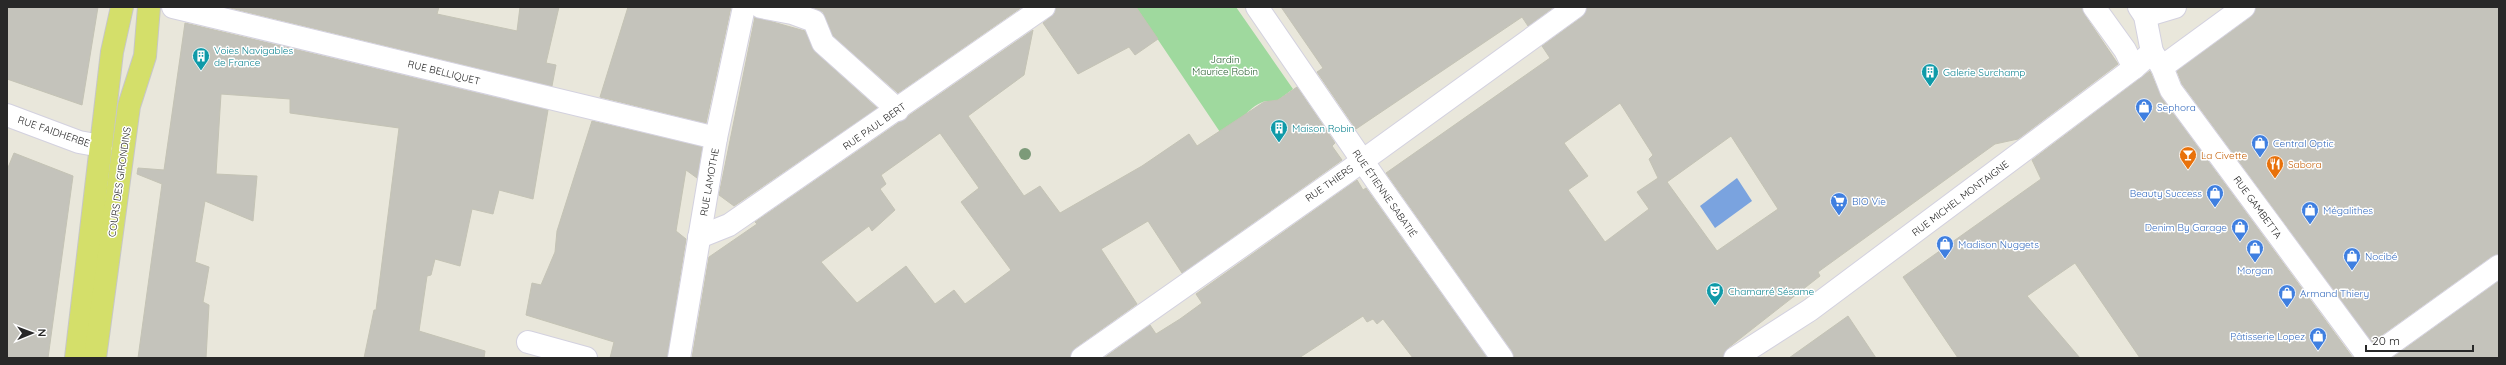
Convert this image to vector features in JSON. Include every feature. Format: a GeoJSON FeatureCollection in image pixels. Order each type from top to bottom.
{"type":"FeatureCollection","features":[{"type":"Feature","properties":{"kind":"main road","name":"COURS DES GIRONDINS"},"geometry":{"type":"LineString","coordinates":[[76,358],[112,52],[122,7]]}},
{"type":"Feature","properties":{"kind":"main road","name":"COURS DES GIRONDINS"},"geometry":{"type":"LineString","coordinates":[[95,358],[129,106],[145,56],[149,7]]}},
{"type":"Feature","properties":{"kind":"street","name":"RUE BELLIQUET"},"geometry":{"type":"LineString","coordinates":[[173,7],[716,138]]}},
{"type":"Feature","properties":{"kind":"street","name":"RUE LAMOTHE"},"geometry":{"type":"LineString","coordinates":[[679,358],[716,138],[744,7]]}},
{"type":"Feature","properties":{"kind":"street"},"geometry":{"type":"LineString","coordinates":[[761,7],[792,13],[814,21],[823,43],[898,110]]}},
{"type":"Feature","properties":{"kind":"street","name":"RUE PAUL BERT"},"geometry":{"type":"LineString","coordinates":[[699,238],[729,225],[898,110],[1044,7]]}},
{"type":"Feature","properties":{"kind":"street","name":"RUE ÉTIENNE SABATIÉ"},"geometry":{"type":"LineString","coordinates":[[1257,7],[1362,160],[1502,358]]}},
{"type":"Feature","properties":{"kind":"street","name":"RUE THIERS"},"geometry":{"type":"LineString","coordinates":[[1082,358],[1575,7]]}},
{"type":"Feature","properties":{"kind":"street"},"geometry":{"type":"LineString","coordinates":[[2094,7],[2125,50],[2134,68]]}},
{"type":"Feature","properties":{"kind":"street"},"geometry":{"type":"LineString","coordinates":[[2157,60],[2142,12],[2175,7]]}},
{"type":"Feature","properties":{"kind":"street","name":"RUE MICHEL MONTAIGNE"},"geometry":{"type":"LineString","coordinates":[[1735,358],[1810,310],[2134,68],[2157,60],[2244,7]]}},
{"type":"Feature","properties":{"kind":"street","name":"RUE GAMBETTA"},"geometry":{"type":"LineString","coordinates":[[2157,60],[2171,90],[2370,358]]}},
{"type":"Feature","properties":{"kind":"street","name":"RUE FAIDHERBE"},"geometry":{"type":"LineString","coordinates":[[7,115],[79,142],[101,146]]}},
{"type":"Feature","properties":{"kind":"street"},"geometry":{"type":"LineString","coordinates":[[2370,358],[2499,266]]}},
{"type":"Feature","properties":{"kind":"street"},"geometry":{"type":"LineString","coordinates":[[528,342],[586,358]]}},
{"type":"Feature","properties":{"kind":"green space","name":"Jardin Maurice Robin"},"geometry":{"type":"Polygon","coordinates":[[[1136,7],[1236,7],[1293,89],[1270,106],[1267,101],[1255,106],[1224,138],[1136,7]]]}},
{"type":"Feature","properties":{"kind":"water"},"geometry":{"type":"Polygon","coordinates":[[[1737,178],[1752,201],[1715,228],[1700,206],[1737,178]]]}},
{"type":"Feature","properties":{"kind":"building"},"geometry":{"type":"Polygon","coordinates":[[[7,7],[98,7],[82,105],[7,79],[7,7]]]}},
{"type":"Feature","properties":{"kind":"building"},"geometry":{"type":"Polygon","coordinates":[[[226,7],[439,7],[437,14],[517,31],[520,7],[559,7],[546,63],[556,65],[552,86],[226,7]]]}},
{"type":"Feature","properties":{"kind":"building"},"geometry":{"type":"Polygon","coordinates":[[[628,7],[731,7],[706,123],[600,97],[628,7]]]}},
{"type":"Feature","properties":{"kind":"building"},"geometry":{"type":"Polygon","coordinates":[[[812,7],[1022,7],[898,93],[833,36],[823,12],[812,7]]]}},
{"type":"Feature","properties":{"kind":"building"},"geometry":{"type":"Polygon","coordinates":[[[1056,7],[1136,7],[1158,39],[1135,55],[1129,47],[1078,74],[1043,23],[1055,13],[1056,7]]]}},
{"type":"Feature","properties":{"kind":"building"},"geometry":{"type":"Polygon","coordinates":[[[1281,7],[1554,7],[1528,26],[1522,17],[1356,129],[1317,72],[1323,68],[1281,7]]]}},
{"type":"Feature","properties":{"kind":"building"},"geometry":{"type":"Polygon","coordinates":[[[1587,7],[2082,7],[2084,14],[2118,64],[2018,139],[1995,144],[1818,272],[1820,276],[1728,348],[1723,358],[1514,358],[1512,351],[1386,173],[1550,58],[1542,46],[1582,17],[1587,7]],[[1620,103],[1564,143],[1588,176],[1568,190],[1605,242],[1649,209],[1637,192],[1658,178],[1649,159],[1653,155],[1620,103]],[[1731,136],[1667,182],[1717,251],[1778,209],[1731,136]]]}},
{"type":"Feature","properties":{"kind":"building"},"geometry":{"type":"Polygon","coordinates":[[[2256,7],[2499,7],[2499,254],[2492,256],[2372,342],[2182,84],[2177,71],[2251,17],[2256,7]]]}},
{"type":"Feature","properties":{"kind":"building"},"geometry":{"type":"Polygon","coordinates":[[[755,17],[805,31],[815,52],[877,108],[734,206],[719,195],[755,17]]]}},
{"type":"Feature","properties":{"kind":"building"},"geometry":{"type":"Polygon","coordinates":[[[185,23],[548,110],[533,199],[499,190],[493,214],[472,209],[460,266],[435,259],[431,275],[427,276],[419,331],[485,351],[484,358],[364,358],[374,310],[376,310],[399,128],[290,113],[290,99],[221,94],[216,174],[257,176],[253,221],[205,201],[195,262],[209,267],[203,302],[209,305],[206,358],[138,358],[162,184],[137,174],[138,168],[164,170],[185,23]]]}},
{"type":"Feature","properties":{"kind":"building"},"geometry":{"type":"Polygon","coordinates":[[[1033,30],[1024,75],[968,116],[1024,196],[1040,186],[1060,213],[1142,166],[1189,134],[1197,146],[1264,102],[1278,100],[1297,87],[1335,143],[1332,146],[1342,160],[1182,273],[1148,221],[1101,249],[1137,304],[1075,348],[1070,358],[692,358],[709,257],[757,224],[755,222],[1033,30]],[[940,133],[881,175],[886,184],[880,189],[895,210],[872,231],[869,226],[821,262],[857,303],[906,266],[935,304],[954,290],[965,304],[1011,270],[961,202],[979,188],[940,133]]]}},
{"type":"Feature","properties":{"kind":"building"},"geometry":{"type":"Polygon","coordinates":[[[2150,71],[2161,97],[2353,358],[2140,358],[2075,263],[2027,296],[2080,358],[1958,358],[1903,277],[2041,179],[2032,160],[2150,71]]]}},
{"type":"Feature","properties":{"kind":"building"},"geometry":{"type":"Polygon","coordinates":[[[592,121],[702,147],[697,178],[686,170],[676,231],[686,239],[667,358],[610,358],[614,342],[526,315],[532,283],[541,285],[555,252],[557,231],[592,121]]]}},
{"type":"Feature","properties":{"kind":"building"},"geometry":{"type":"Polygon","coordinates":[[[14,153],[73,176],[48,358],[7,358],[7,170],[14,153]]]}},
{"type":"Feature","properties":{"kind":"building"},"geometry":{"type":"Polygon","coordinates":[[[1357,180],[1363,190],[1366,188],[1487,358],[1413,358],[1383,319],[1377,324],[1373,319],[1367,322],[1363,316],[1299,358],[1104,358],[1150,325],[1156,334],[1180,319],[1202,303],[1196,294],[1357,180]]]}},
{"type":"Feature","properties":{"kind":"building"},"geometry":{"type":"Polygon","coordinates":[[[2499,281],[2499,358],[2392,358],[2499,281]]]}},
{"type":"Feature","properties":{"kind":"building"},"geometry":{"type":"Polygon","coordinates":[[[1848,316],[1876,358],[1789,358],[1848,316]]]}},
{"type":"Feature","properties":{"kind":"place","name":"Voies Navigables de France"},"geometry":{"type":"Point","coordinates":[201,71]}},
{"type":"Feature","properties":{"kind":"place","name":"Galerie Surchamp"},"geometry":{"type":"Point","coordinates":[1930,87]}},
{"type":"Feature","properties":{"kind":"place","name":"Sephora"},"geometry":{"type":"Point","coordinates":[2144,122]}},
{"type":"Feature","properties":{"kind":"place","name":"Maison Robin"},"geometry":{"type":"Point","coordinates":[1279,143]}},
{"type":"Feature","properties":{"kind":"place","name":"Central Optic"},"geometry":{"type":"Point","coordinates":[2260,158]}},
{"type":"Feature","properties":{"kind":"place","name":"La Civette"},"geometry":{"type":"Point","coordinates":[2188,170]}},
{"type":"Feature","properties":{"kind":"place","name":"Sabora"},"geometry":{"type":"Point","coordinates":[2275,179]}},
{"type":"Feature","properties":{"kind":"place","name":"Beauty Success"},"geometry":{"type":"Point","coordinates":[2215,208]}},
{"type":"Feature","properties":{"kind":"place","name":"BIO Vie"},"geometry":{"type":"Point","coordinates":[1839,216]}},
{"type":"Feature","properties":{"kind":"place","name":"Mégalithes"},"geometry":{"type":"Point","coordinates":[2310,225]}},
{"type":"Feature","properties":{"kind":"place","name":"Denim By Garage"},"geometry":{"type":"Point","coordinates":[2240,242]}},
{"type":"Feature","properties":{"kind":"place","name":"Madison Nuggets"},"geometry":{"type":"Point","coordinates":[1945,259]}},
{"type":"Feature","properties":{"kind":"place","name":"Morgan"},"geometry":{"type":"Point","coordinates":[2255,263]}},
{"type":"Feature","properties":{"kind":"place","name":"Nocibé"},"geometry":{"type":"Point","coordinates":[2352,271]}},
{"type":"Feature","properties":{"kind":"place","name":"Chamarré Sésame"},"geometry":{"type":"Point","coordinates":[1715,306]}},
{"type":"Feature","properties":{"kind":"place","name":"Armand Thiery"},"geometry":{"type":"Point","coordinates":[2287,308]}},
{"type":"Feature","properties":{"kind":"place","name":"Pâtisserie Lopez"},"geometry":{"type":"Point","coordinates":[2318,351]}}]}
